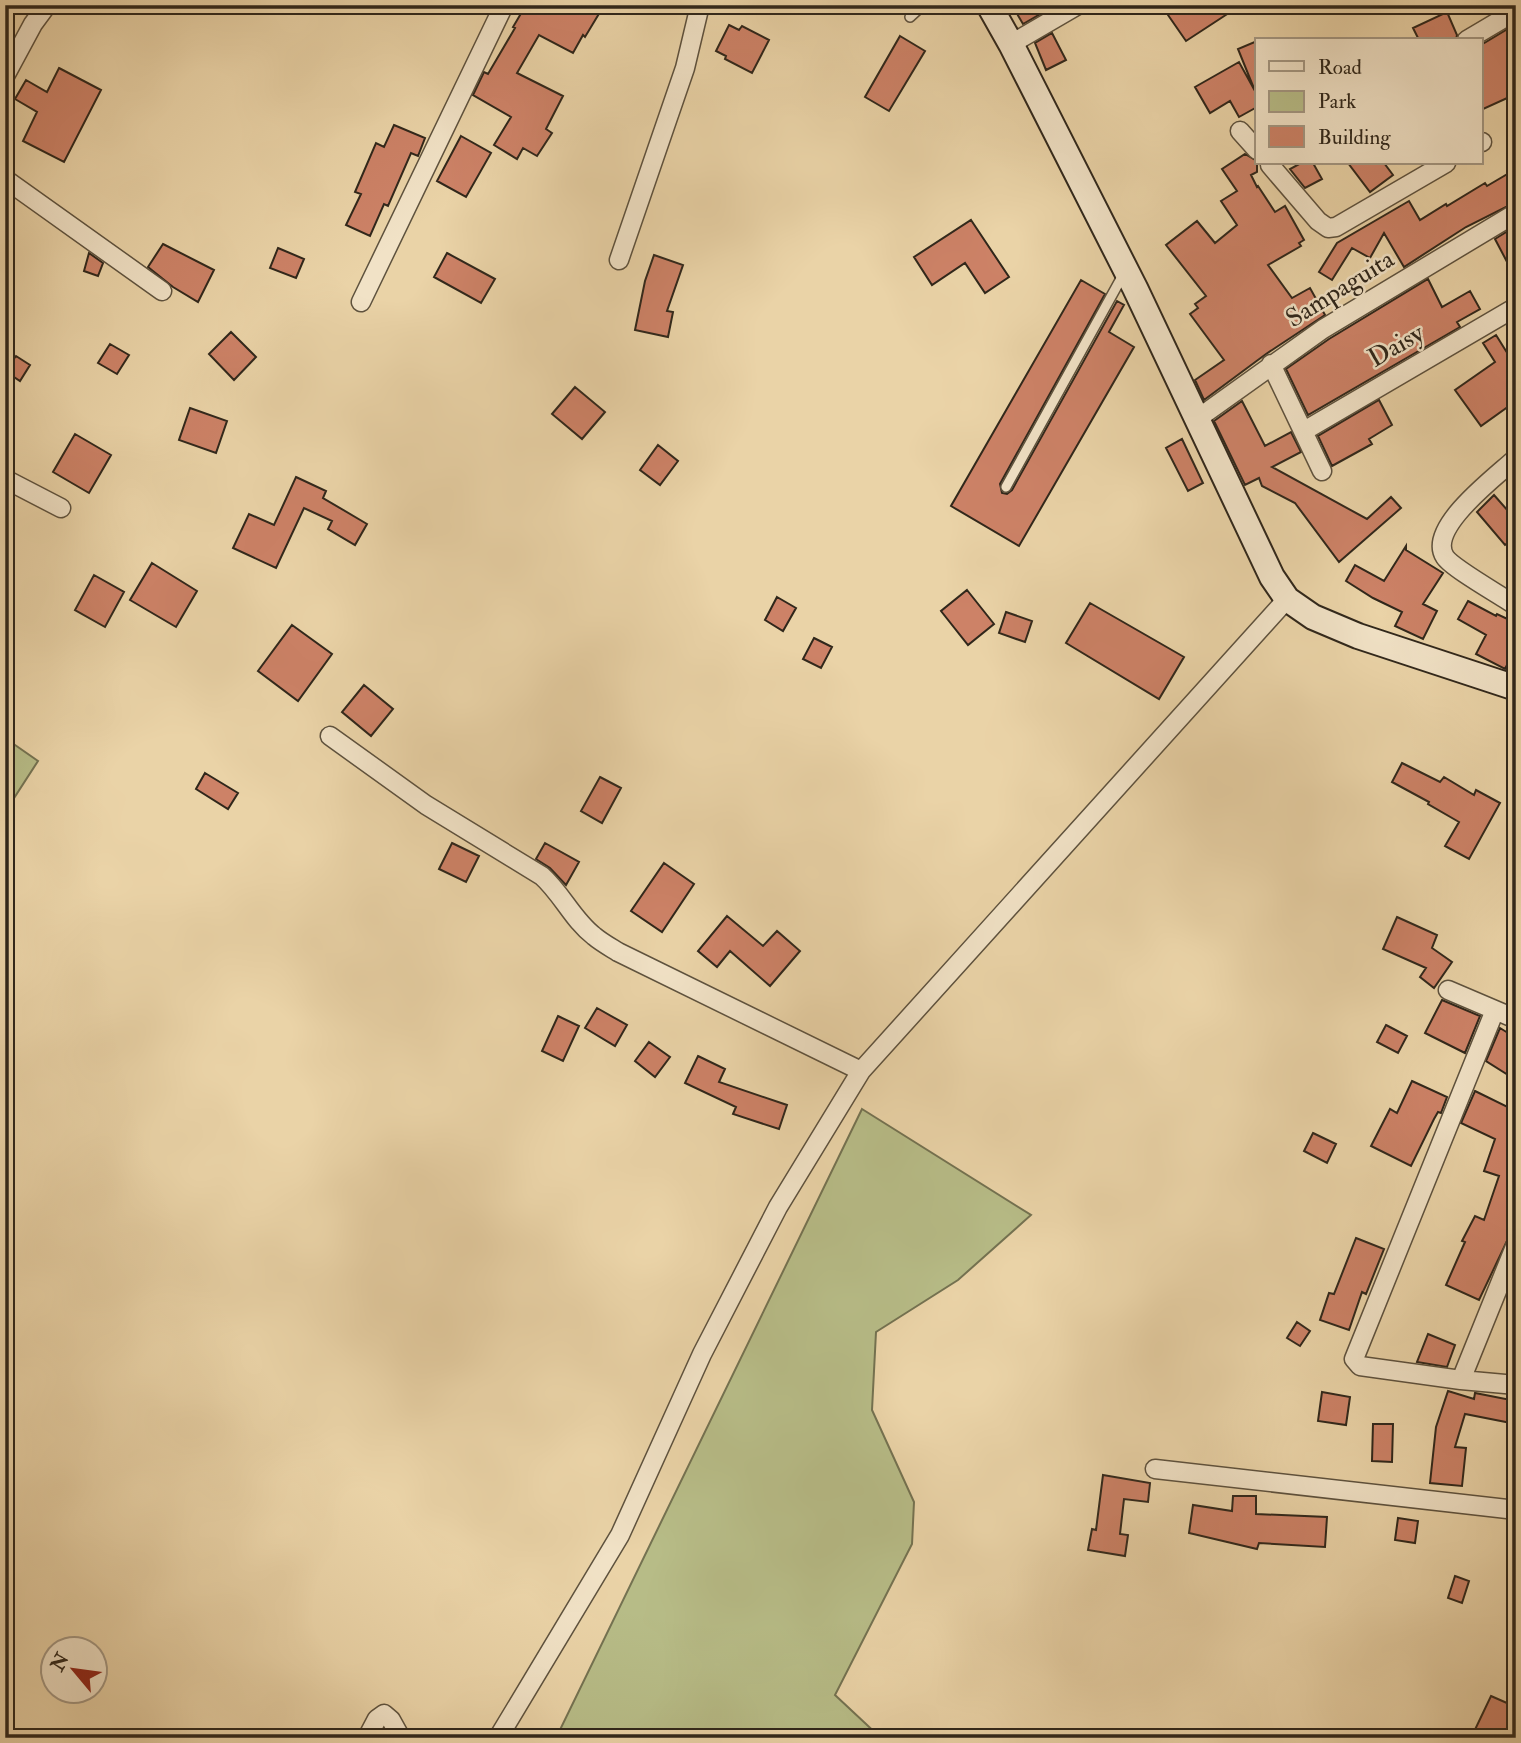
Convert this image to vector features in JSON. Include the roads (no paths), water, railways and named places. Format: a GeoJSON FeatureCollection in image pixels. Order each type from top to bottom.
{"type":"FeatureCollection","features":[{"type":"Feature","properties":{"kind":"street"},"geometry":{"type":"LineString","coordinates":[[5,76],[33,24],[47,5]]}},
{"type":"Feature","properties":{"kind":"street"},"geometry":{"type":"LineString","coordinates":[[361,302],[504,5]]}},
{"type":"Feature","properties":{"kind":"street"},"geometry":{"type":"LineString","coordinates":[[619,260],[685,68],[700,5]]}},
{"type":"Feature","properties":{"kind":"street"},"geometry":{"type":"LineString","coordinates":[[989,5],[1126,270],[1272,577],[1287,599],[1313,617],[1358,636],[1512,681]]}},
{"type":"Feature","properties":{"kind":"street"},"geometry":{"type":"LineString","coordinates":[[1011,44],[1078,5]]}},
{"type":"Feature","properties":{"kind":"street"},"geometry":{"type":"LineString","coordinates":[[1470,38],[1516,11]]}},
{"type":"Feature","properties":{"kind":"street"},"geometry":{"type":"LineString","coordinates":[[1240,131],[1255,148]]}},
{"type":"Feature","properties":{"kind":"street"},"geometry":{"type":"LineString","coordinates":[[1272,164],[1318,221],[1328,228],[1336,227],[1444,164]]}},
{"type":"Feature","properties":{"kind":"street"},"geometry":{"type":"LineString","coordinates":[[5,179],[162,291]]}},
{"type":"Feature","properties":{"kind":"street","name":"Sampaguita"},"geometry":{"type":"LineString","coordinates":[[1197,419],[1323,329],[1516,213]]}},
{"type":"Feature","properties":{"kind":"street","name":"Daisy"},"geometry":{"type":"LineString","coordinates":[[1304,431],[1516,307]]}},
{"type":"Feature","properties":{"kind":"street"},"geometry":{"type":"LineString","coordinates":[[1271,364],[1322,471]]}},
{"type":"Feature","properties":{"kind":"street"},"geometry":{"type":"LineString","coordinates":[[1516,458],[1455,514],[1442,537],[1441,548],[1450,562],[1516,606]]}},
{"type":"Feature","properties":{"kind":"street"},"geometry":{"type":"LineString","coordinates":[[5,479],[61,508]]}},
{"type":"Feature","properties":{"kind":"street"},"geometry":{"type":"LineString","coordinates":[[498,1738],[620,1535],[702,1354],[778,1207],[861,1071],[1287,599]]}},
{"type":"Feature","properties":{"kind":"street"},"geometry":{"type":"LineString","coordinates":[[330,736],[426,805],[541,876],[556,889],[594,937],[618,952],[861,1071]]}},
{"type":"Feature","properties":{"kind":"street"},"geometry":{"type":"LineString","coordinates":[[1448,990],[1516,1019]]}},
{"type":"Feature","properties":{"kind":"street"},"geometry":{"type":"LineString","coordinates":[[1495,1010],[1354,1359],[1360,1366],[1516,1385]]}},
{"type":"Feature","properties":{"kind":"street"},"geometry":{"type":"LineString","coordinates":[[1461,1380],[1516,1244]]}},
{"type":"Feature","properties":{"kind":"street"},"geometry":{"type":"LineString","coordinates":[[1155,1469],[1516,1510]]}},
{"type":"Feature","properties":{"kind":"street"},"geometry":{"type":"LineString","coordinates":[[367,1738],[377,1719],[384,1714],[391,1720],[401,1738]]}},
{"type":"Feature","properties":{"kind":"lane"},"geometry":{"type":"LineString","coordinates":[[910,17],[923,5]]}},
{"type":"Feature","properties":{"kind":"lane"},"geometry":{"type":"LineString","coordinates":[[1006,487],[1126,270]]}}]}
